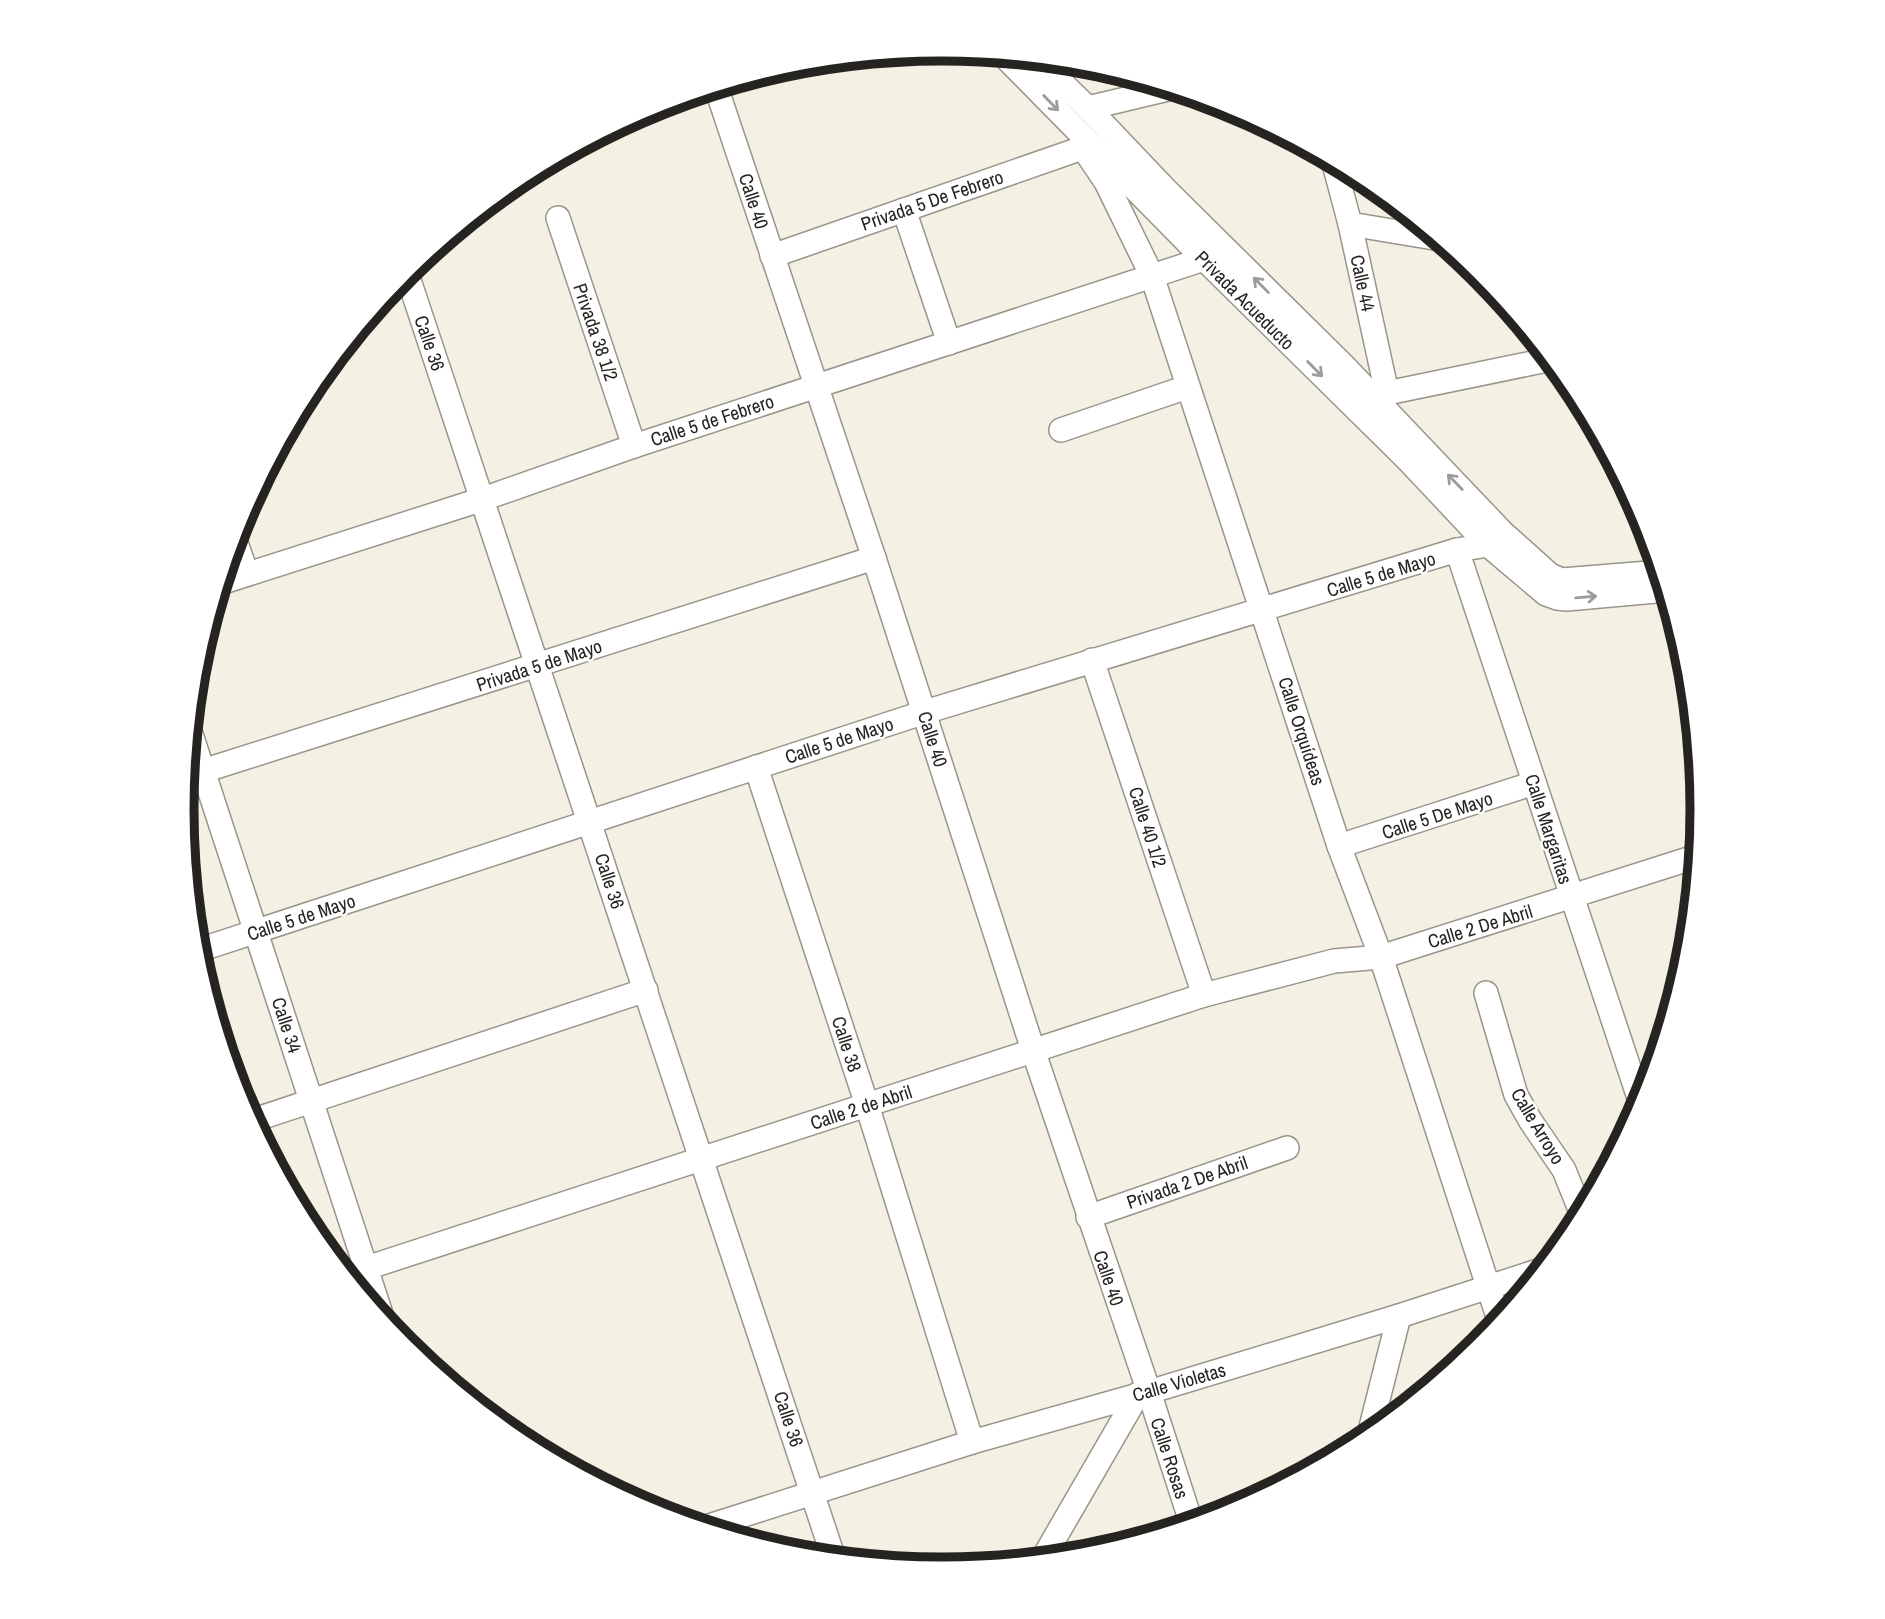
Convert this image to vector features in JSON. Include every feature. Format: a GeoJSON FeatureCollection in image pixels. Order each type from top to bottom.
{"type":"FeatureCollection","features":[{"type":"Feature","properties":{"kind":"street","name":"Privada Acueducto"},"geometry":{"type":"LineString","coordinates":[[1012,65],[1087,146],[1159,198],[1344,366],[1385,399],[1495,538]]}},
{"type":"Feature","properties":{"kind":"street","name":"Privada Acueducto"},"geometry":{"type":"LineString","coordinates":[[1047,69],[1087,108],[1204,259],[1407,459],[1495,538]]}},
{"type":"Feature","properties":{"kind":"street"},"geometry":{"type":"LineString","coordinates":[[1087,108],[1154,92]]}},
{"type":"Feature","properties":{"kind":"street","name":"Calle 40"},"geometry":{"type":"LineString","coordinates":[[719,96],[925,712],[1143,1393]]}},
{"type":"Feature","properties":{"kind":"street","name":"Privada 5 De Febrero"},"geometry":{"type":"LineString","coordinates":[[772,256],[1087,146]]}},
{"type":"Feature","properties":{"kind":"street","name":"Calle Orquídeas"},"geometry":{"type":"LineString","coordinates":[[1087,146],[1152,276],[1339,846],[1381,957],[1497,1312]]}},
{"type":"Feature","properties":{"kind":"street","name":"Calle 44"},"geometry":{"type":"LineString","coordinates":[[1337,173],[1350,224],[1385,399]]}},
{"type":"Feature","properties":{"kind":"street"},"geometry":{"type":"LineString","coordinates":[[904,210],[949,343]]}},
{"type":"Feature","properties":{"kind":"street","name":"Privada 38 1/2"},"geometry":{"type":"LineString","coordinates":[[558,218],[634,446]]}},
{"type":"Feature","properties":{"kind":"street"},"geometry":{"type":"LineString","coordinates":[[1350,224],[1423,236]]}},
{"type":"Feature","properties":{"kind":"street","name":"Calle 5 de Febrero"},"geometry":{"type":"LineString","coordinates":[[231,579],[483,499],[634,446],[1204,259]]}},
{"type":"Feature","properties":{"kind":"street","name":"Calle 36"},"geometry":{"type":"LineString","coordinates":[[410,283],[832,1549]]}},
{"type":"Feature","properties":{"kind":"street"},"geometry":{"type":"LineString","coordinates":[[1385,399],[1541,362]]}},
{"type":"Feature","properties":{"kind":"street"},"geometry":{"type":"LineString","coordinates":[[1060,430],[1187,387]]}},
{"type":"Feature","properties":{"kind":"street"},"geometry":{"type":"LineString","coordinates":[[1495,538],[1550,575],[1562,580],[1652,573]]}},
{"type":"Feature","properties":{"kind":"street"},"geometry":{"type":"LineString","coordinates":[[1495,538],[1546,594],[1557,598],[1658,591]]}},
{"type":"Feature","properties":{"kind":"street","name":"Calle 5 de Mayo"},"geometry":{"type":"LineString","coordinates":[[208,947],[925,712],[1495,538]]}},
{"type":"Feature","properties":{"kind":"street","name":"Calle Margaritas"},"geometry":{"type":"LineString","coordinates":[[1457,550],[1636,1090]]}},
{"type":"Feature","properties":{"kind":"street"},"geometry":{"type":"LineString","coordinates":[[240,553],[247,574]]}},
{"type":"Feature","properties":{"kind":"street","name":"Privada 5 de Mayo"},"geometry":{"type":"LineString","coordinates":[[203,771],[874,558]]}},
{"type":"Feature","properties":{"kind":"street","name":"Calle 40 1/2"},"geometry":{"type":"LineString","coordinates":[[1092,660],[1204,995]]}},
{"type":"Feature","properties":{"kind":"street","name":"Calle 34"},"geometry":{"type":"LineString","coordinates":[[197,752],[311,1100],[356,1272]]}},
{"type":"Feature","properties":{"kind":"street","name":"Calle 38"},"geometry":{"type":"LineString","coordinates":[[757,767],[867,1105],[972,1443]]}},
{"type":"Feature","properties":{"kind":"street","name":"Calle 5 De Mayo"},"geometry":{"type":"LineString","coordinates":[[1339,846],[1534,783]]}},
{"type":"Feature","properties":{"kind":"street","name":"Calle 2 De Abril"},"geometry":{"type":"LineString","coordinates":[[1381,957],[1689,859]]}},
{"type":"Feature","properties":{"kind":"street","name":"Calle 2 de Abril"},"geometry":{"type":"LineString","coordinates":[[356,1272],[1204,995],[1334,961],[1381,957]]}},
{"type":"Feature","properties":{"kind":"street"},"geometry":{"type":"LineString","coordinates":[[261,1118],[646,990]]}},
{"type":"Feature","properties":{"kind":"street","name":"Calle Arroyo"},"geometry":{"type":"LineString","coordinates":[[1486,993],[1516,1095],[1564,1170],[1578,1205]]}},
{"type":"Feature","properties":{"kind":"street","name":"Privada 2 De Abril"},"geometry":{"type":"LineString","coordinates":[[1088,1217],[1287,1147]]}},
{"type":"Feature","properties":{"kind":"street","name":"Calle Violetas"},"geometry":{"type":"LineString","coordinates":[[719,1523],[1529,1274]]}},
{"type":"Feature","properties":{"kind":"street"},"geometry":{"type":"LineString","coordinates":[[1372,1422],[1399,1316]]}},
{"type":"Feature","properties":{"kind":"street"},"geometry":{"type":"LineString","coordinates":[[1048,1550],[1143,1393]]}},
{"type":"Feature","properties":{"kind":"street","name":"Calle Rosas"},"geometry":{"type":"LineString","coordinates":[[1143,1393],[1189,1516]]}}]}
